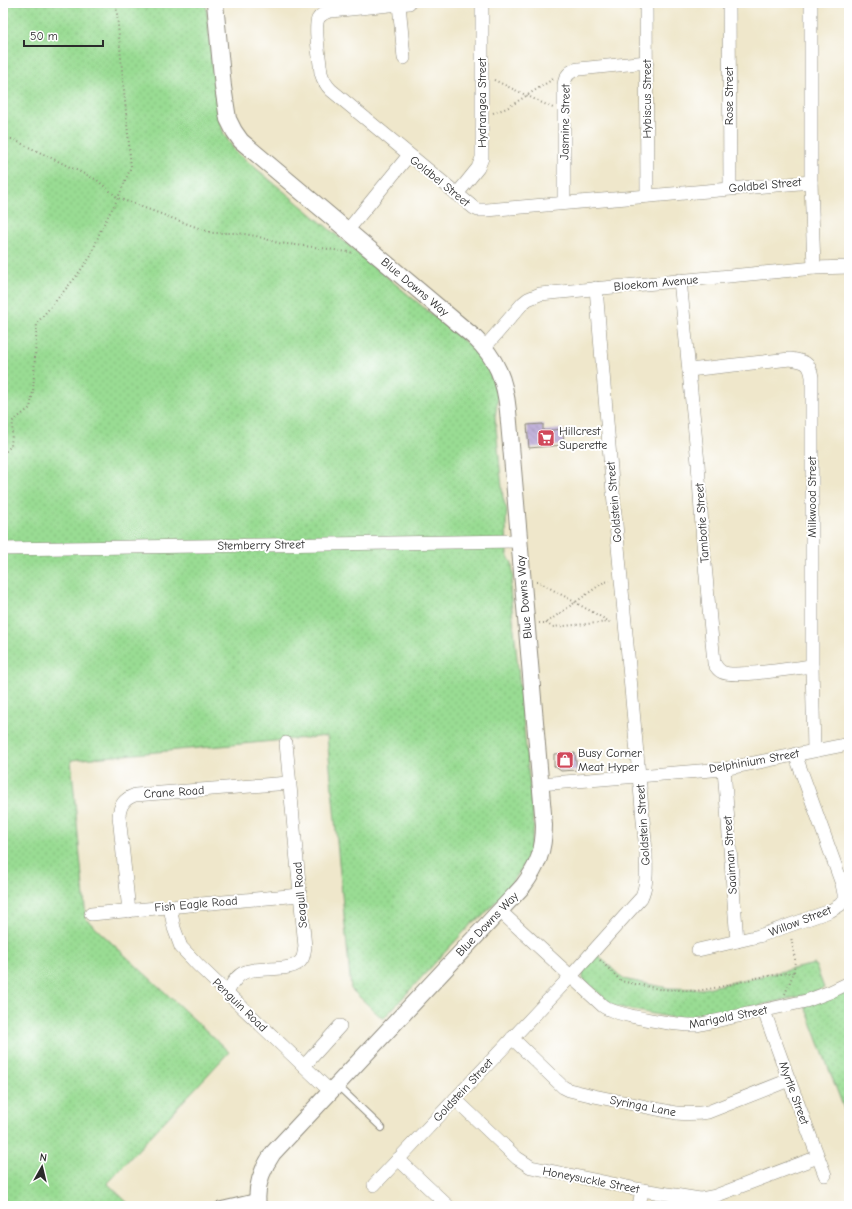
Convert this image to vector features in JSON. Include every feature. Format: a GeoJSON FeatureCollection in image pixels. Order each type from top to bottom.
{"type":"FeatureCollection","features":[{"type":"Feature","properties":{"kind":"street","name":"Blue Downs Way"},"geometry":{"type":"LineString","coordinates":[[215,3],[223,87],[228,119],[241,141],[474,337],[485,347],[499,369],[507,396],[544,825],[542,851],[532,875],[273,1153],[260,1177],[258,1201]]}},
{"type":"Feature","properties":{"kind":"street"},"geometry":{"type":"LineString","coordinates":[[404,3],[404,58]]}},
{"type":"Feature","properties":{"kind":"street","name":"Goldbel Street"},"geometry":{"type":"LineString","coordinates":[[404,3],[327,11],[324,13],[318,20],[316,28],[321,73],[324,83],[474,208],[483,210],[811,182]]}},
{"type":"Feature","properties":{"kind":"street","name":"Hydrangea Street"},"geometry":{"type":"LineString","coordinates":[[457,194],[482,162],[482,3]]}},
{"type":"Feature","properties":{"kind":"street","name":"Hybiscus Street"},"geometry":{"type":"LineString","coordinates":[[646,3],[647,196]]}},
{"type":"Feature","properties":{"kind":"street","name":"Rose Street"},"geometry":{"type":"LineString","coordinates":[[729,3],[730,188]]}},
{"type":"Feature","properties":{"kind":"street","name":"Goldbel Street"},"geometry":{"type":"LineString","coordinates":[[811,3],[811,182],[814,268]]}},
{"type":"Feature","properties":{"kind":"street","name":"Jasmine Street"},"geometry":{"type":"LineString","coordinates":[[564,202],[565,81],[570,73],[576,70],[647,62]]}},
{"type":"Feature","properties":{"kind":"street"},"geometry":{"type":"LineString","coordinates":[[347,231],[409,155]]}},
{"type":"Feature","properties":{"kind":"street","name":"Bloekom Avenue"},"geometry":{"type":"LineString","coordinates":[[485,347],[523,303],[534,296],[546,293],[814,268],[849,267]]}},
{"type":"Feature","properties":{"kind":"street","name":"Tambotie Street"},"geometry":{"type":"LineString","coordinates":[[680,280],[714,663],[717,669],[722,673],[729,674],[742,674],[812,666]]}},
{"type":"Feature","properties":{"kind":"street","name":"Goldstein Street"},"geometry":{"type":"LineString","coordinates":[[374,1185],[571,976],[641,898],[645,890],[646,852],[596,288]]}},
{"type":"Feature","properties":{"kind":"street","name":"Milkwood Street"},"geometry":{"type":"LineString","coordinates":[[689,370],[790,359],[800,360],[809,365],[811,370],[812,666],[814,750]]}},
{"type":"Feature","properties":{"kind":"street","name":"Stemberry Street"},"geometry":{"type":"LineString","coordinates":[[3,549],[520,541]]}},
{"type":"Feature","properties":{"kind":"street","name":"Seagull Road"},"geometry":{"type":"LineString","coordinates":[[227,992],[239,975],[243,973],[260,969],[291,967],[298,964],[302,960],[305,947],[286,743]]}},
{"type":"Feature","properties":{"kind":"street","name":"Delphinium Street"},"geometry":{"type":"LineString","coordinates":[[540,784],[724,769],[849,744]]}},
{"type":"Feature","properties":{"kind":"street","name":"Willow Street"},"geometry":{"type":"LineString","coordinates":[[698,950],[759,936],[786,927],[830,911],[840,905],[844,900],[844,894],[795,754]]}},
{"type":"Feature","properties":{"kind":"street","name":"Saaiman Street"},"geometry":{"type":"LineString","coordinates":[[724,769],[737,941]]}},
{"type":"Feature","properties":{"kind":"street","name":"Crane Road"},"geometry":{"type":"LineString","coordinates":[[129,911],[119,816],[122,803],[128,798],[135,795],[289,783]]}},
{"type":"Feature","properties":{"kind":"street","name":"Fish Eagle Road"},"geometry":{"type":"LineString","coordinates":[[91,914],[300,894]]}},
{"type":"Feature","properties":{"kind":"street","name":"Penguin Road"},"geometry":{"type":"LineString","coordinates":[[170,907],[174,928],[182,947],[198,965],[304,1066],[333,1088]]}},
{"type":"Feature","properties":{"kind":"street","name":"Marigold Street"},"geometry":{"type":"LineString","coordinates":[[500,911],[603,1006],[611,1011],[680,1025],[697,1025],[806,1001],[849,983]]}},
{"type":"Feature","properties":{"kind":"street","name":"Myrtle Street"},"geometry":{"type":"LineString","coordinates":[[764,1010],[825,1175]]}},
{"type":"Feature","properties":{"kind":"street"},"geometry":{"type":"LineString","coordinates":[[304,1066],[340,1026]]}},
{"type":"Feature","properties":{"kind":"street","name":"Syringa Lane"},"geometry":{"type":"LineString","coordinates":[[512,1038],[569,1090],[688,1114],[708,1112],[789,1080]]}},
{"type":"Feature","properties":{"kind":"street","name":"Honeysuckle Street"},"geometry":{"type":"LineString","coordinates":[[455,1099],[517,1158],[531,1167],[642,1190],[700,1199],[707,1198],[818,1157]]}},
{"type":"Feature","properties":{"kind":"street"},"geometry":{"type":"LineString","coordinates":[[398,1159],[448,1206]]}},
{"type":"Feature","properties":{"kind":"street"},"geometry":{"type":"LineString","coordinates":[[638,1206],[642,1190]]}},
{"type":"Feature","properties":{"kind":"lane"},"geometry":{"type":"LineString","coordinates":[[333,1088],[382,1128]]}},
{"type":"Feature","properties":{"kind":"lane"},"geometry":{"type":"LineString","coordinates":[[218,1206],[258,1201]]}},
{"type":"Feature","properties":{"kind":"path"},"geometry":{"type":"LineString","coordinates":[[3,454],[11,446],[13,421],[30,408],[33,392],[37,323],[75,278],[91,256],[101,229],[118,198],[130,167],[116,3]]}},
{"type":"Feature","properties":{"kind":"path"},"geometry":{"type":"LineString","coordinates":[[482,74],[565,115]]}},
{"type":"Feature","properties":{"kind":"path"},"geometry":{"type":"LineString","coordinates":[[482,116],[507,108],[554,79],[565,81]]}},
{"type":"Feature","properties":{"kind":"path"},"geometry":{"type":"LineString","coordinates":[[3,138],[12,139],[97,180],[118,198],[212,233],[238,233],[256,236],[278,243],[354,253]]}},
{"type":"Feature","properties":{"kind":"path"},"geometry":{"type":"LineString","coordinates":[[534,624],[546,623],[604,582],[621,580]]}},
{"type":"Feature","properties":{"kind":"path"},"geometry":{"type":"LineString","coordinates":[[534,582],[539,582],[610,622],[552,627],[546,623]]}},
{"type":"Feature","properties":{"kind":"path"},"geometry":{"type":"LineString","coordinates":[[785,1006],[785,992],[794,972],[795,959],[792,941],[786,927]]}},
{"type":"Feature","properties":{"kind":"path"},"geometry":{"type":"LineString","coordinates":[[592,953],[621,981],[659,989],[696,991],[720,988],[756,978],[794,972]]}},
{"type":"Feature","properties":{"kind":"path"},"geometry":{"type":"LineString","coordinates":[[3,1200],[13,1206]]}},
{"type":"Feature","properties":{"kind":"green space"},"geometry":{"type":"Polygon","coordinates":[[[3,3],[206,3],[217,114],[224,134],[235,151],[475,350],[490,372],[498,398],[495,417],[503,498],[507,510],[507,555],[512,563],[513,577],[510,589],[534,827],[528,859],[510,886],[482,917],[473,922],[383,1019],[351,989],[327,736],[71,760],[86,919],[229,1052],[107,1183],[131,1206],[3,1206],[3,3]]]}},
{"type":"Feature","properties":{"kind":"green space"},"geometry":{"type":"Polygon","coordinates":[[[596,953],[623,979],[668,988],[702,989],[815,964],[824,988],[806,995],[689,1021],[613,1006],[583,979],[583,970],[596,953]]]}},
{"type":"Feature","properties":{"kind":"green space"},"geometry":{"type":"Polygon","coordinates":[[[849,989],[849,1122],[805,1006],[849,989]]]}},
{"type":"Feature","properties":{"kind":"building","name":"Hillcrest Superette"},"geometry":{"type":"Polygon","coordinates":[[[543,424],[543,431],[563,429],[564,445],[529,448],[527,425],[543,424]]]}},
{"type":"Feature","properties":{"kind":"building","name":"Busy Corner Meat Hyper"},"geometry":{"type":"Polygon","coordinates":[[[575,753],[577,770],[561,771],[554,766],[554,754],[575,753]]]}},
{"type":"Feature","properties":{"kind":"place","name":"Hillcrest Superette"},"geometry":{"type":"Point","coordinates":[546,438]}},
{"type":"Feature","properties":{"kind":"place","name":"Busy Corner Meat Hyper"},"geometry":{"type":"Point","coordinates":[565,760]}}]}
